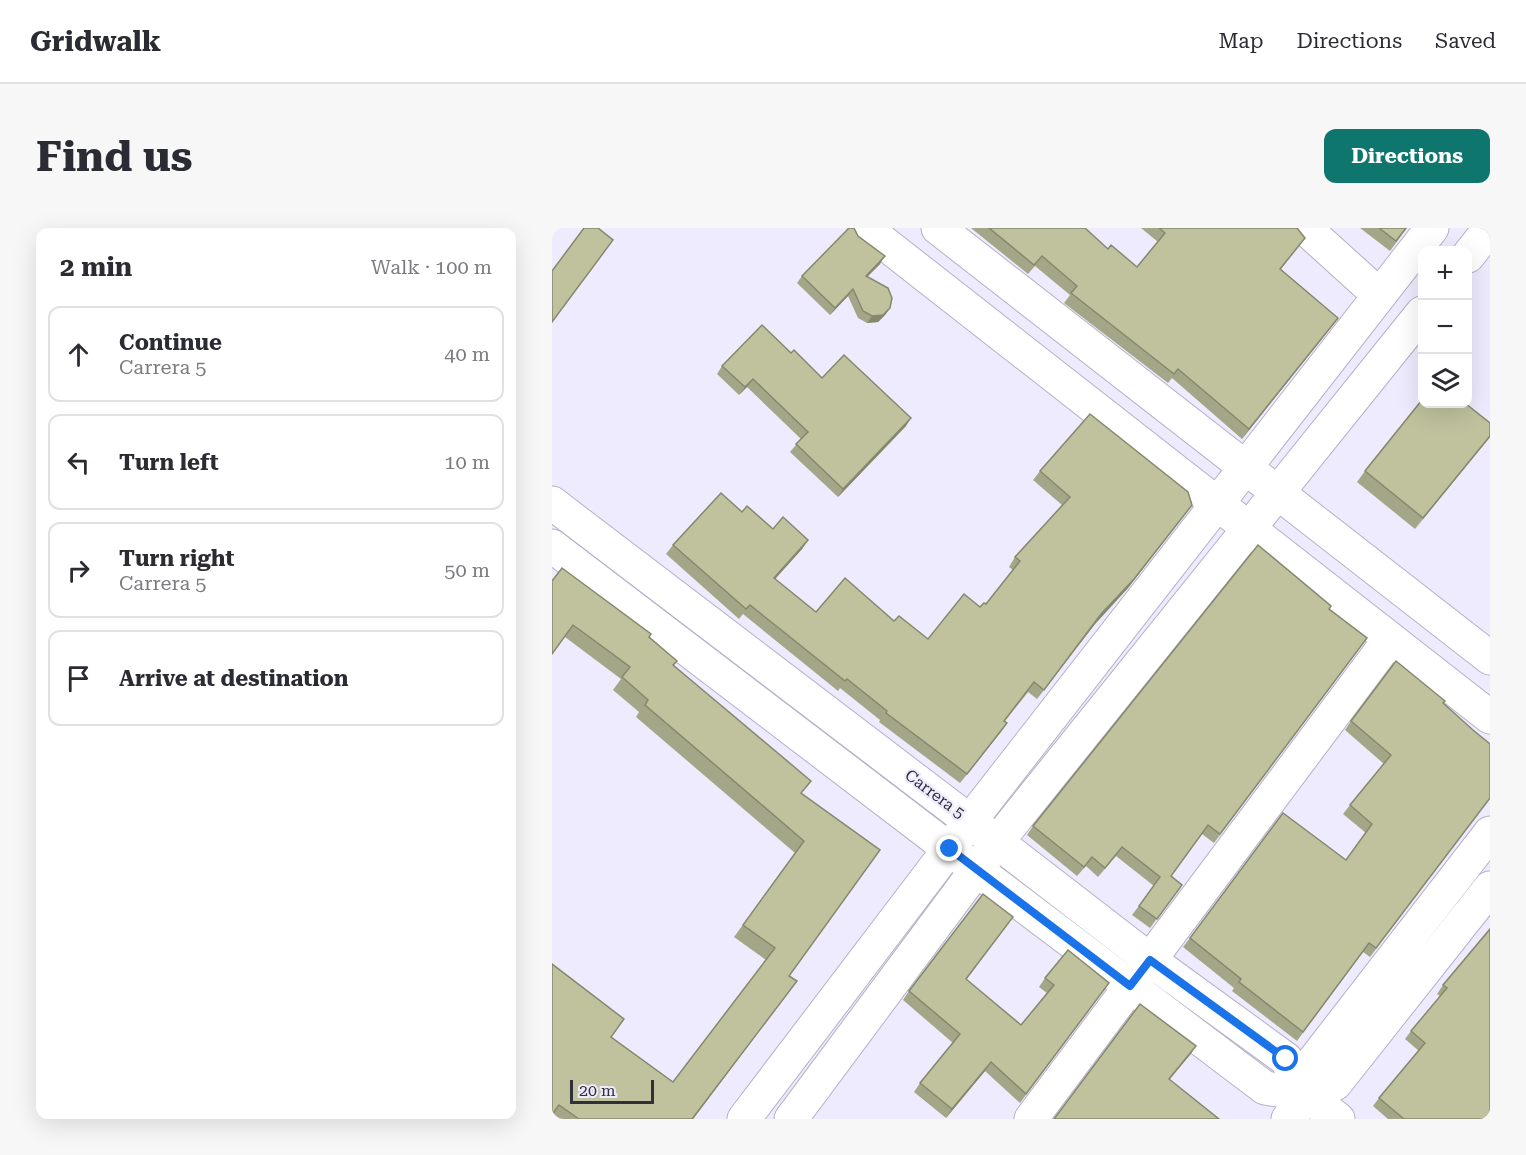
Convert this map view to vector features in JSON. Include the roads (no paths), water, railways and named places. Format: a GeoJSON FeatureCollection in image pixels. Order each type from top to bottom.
{"type":"FeatureCollection","features":[{"type":"Feature","properties":{"kind":"street"},"geometry":{"type":"LineString","coordinates":[[866,228],[1490,717]]}},
{"type":"Feature","properties":{"kind":"street"},"geometry":{"type":"LineString","coordinates":[[938,228],[1490,658]]}},
{"type":"Feature","properties":{"kind":"street"},"geometry":{"type":"LineString","coordinates":[[1305,228],[1379,295]]}},
{"type":"Feature","properties":{"kind":"street"},"geometry":{"type":"LineString","coordinates":[[744,1119],[970,820],[1432,228]]}},
{"type":"Feature","properties":{"kind":"street"},"geometry":{"type":"LineString","coordinates":[[1472,250],[1490,228]]}},
{"type":"Feature","properties":{"kind":"street"},"geometry":{"type":"LineString","coordinates":[[791,1119],[997,842],[1418,318]]}},
{"type":"Feature","properties":{"kind":"street","name":"Carrera 5"},"geometry":{"type":"LineString","coordinates":[[556,516],[970,820],[1150,960],[1286,1059],[1297,1107]]}},
{"type":"Feature","properties":{"kind":"street","name":"Carrera 5"},"geometry":{"type":"LineString","coordinates":[[552,546],[1265,1088],[1297,1107],[1338,1119]]}},
{"type":"Feature","properties":{"kind":"street"},"geometry":{"type":"LineString","coordinates":[[1031,1119],[1390,639]]}},
{"type":"Feature","properties":{"kind":"street"},"geometry":{"type":"LineString","coordinates":[[1297,1107],[1312,1063],[1490,833]]}},
{"type":"Feature","properties":{"kind":"street"},"geometry":{"type":"LineString","coordinates":[[1297,1107],[1335,1084],[1490,888]]}}]}
